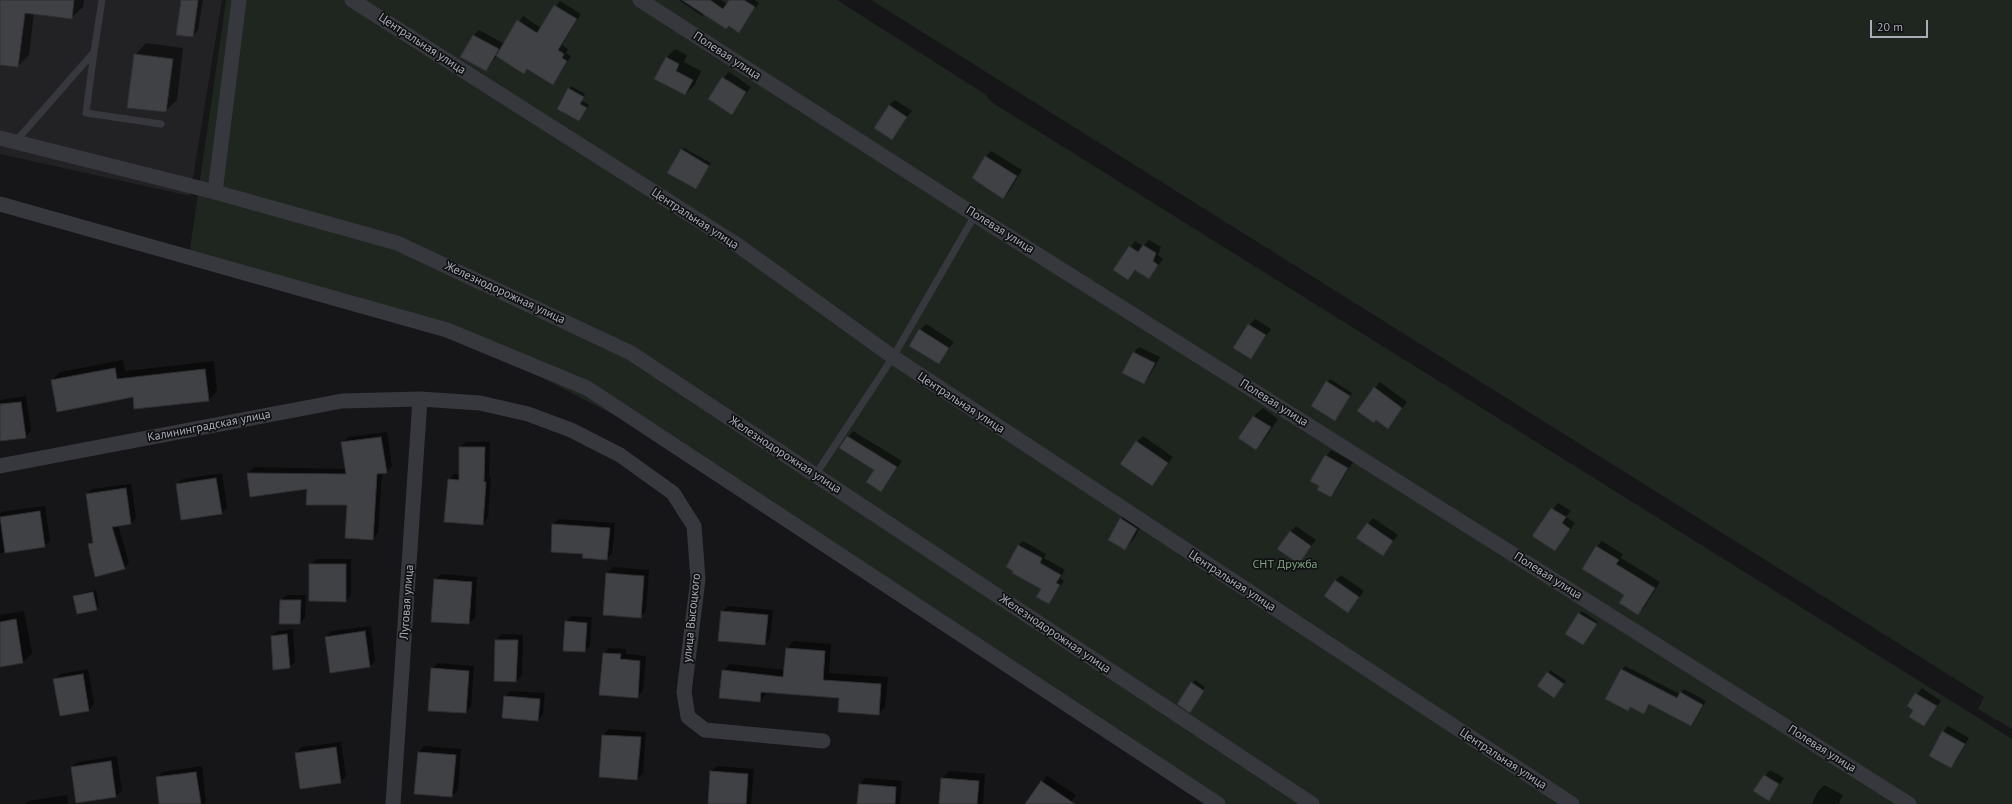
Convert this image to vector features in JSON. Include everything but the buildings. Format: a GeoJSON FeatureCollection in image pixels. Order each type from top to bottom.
{"type":"FeatureCollection","features":[{"type":"Feature","properties":{"kind":"street"},"geometry":{"type":"LineString","coordinates":[[215,192],[239,0]]}},
{"type":"Feature","properties":{"kind":"street","name":"Центральная улица"},"geometry":{"type":"LineString","coordinates":[[352,0],[739,246],[893,358],[1572,804]]}},
{"type":"Feature","properties":{"kind":"street","name":"Полевая улица"},"geometry":{"type":"LineString","coordinates":[[640,0],[975,215],[1908,804]]}},
{"type":"Feature","properties":{"kind":"street","name":"Железнодорожная улица"},"geometry":{"type":"LineString","coordinates":[[0,138],[215,192],[397,243],[520,299],[631,353],[816,474],[1312,804]]}},
{"type":"Feature","properties":{"kind":"street"},"geometry":{"type":"LineString","coordinates":[[0,204],[447,330],[587,388],[1218,804]]}},
{"type":"Feature","properties":{"kind":"street","name":"Калининградская улица"},"geometry":{"type":"LineString","coordinates":[[0,466],[342,401],[420,399]]}},
{"type":"Feature","properties":{"kind":"street","name":"улица Высоцкого"},"geometry":{"type":"LineString","coordinates":[[420,399],[480,403],[528,414],[571,430],[620,456],[672,493],[694,526],[698,579],[684,692],[688,717],[705,730],[823,741]]}},
{"type":"Feature","properties":{"kind":"street","name":"Луговая улица"},"geometry":{"type":"LineString","coordinates":[[393,804],[420,399]]}},
{"type":"Feature","properties":{"kind":"lane"},"geometry":{"type":"LineString","coordinates":[[102,0],[86,113],[161,124]]}},
{"type":"Feature","properties":{"kind":"lane"},"geometry":{"type":"LineString","coordinates":[[16,142],[94,52]]}},
{"type":"Feature","properties":{"kind":"lane"},"geometry":{"type":"LineString","coordinates":[[816,474],[893,358],[975,215]]}},
{"type":"Feature","properties":{"kind":"shaded area"},"geometry":{"type":"Polygon","coordinates":[[[0,0],[222,0],[190,196],[0,154],[0,0]]]}},
{"type":"Feature","properties":{"kind":"green space","name":"СНТ Дружба"},"geometry":{"type":"Polygon","coordinates":[[[226,0],[837,0],[985,94],[990,101],[2012,739],[2012,804],[1217,804],[633,425],[539,376],[421,327],[189,256],[226,0]]]}},
{"type":"Feature","properties":{"kind":"green space"},"geometry":{"type":"Polygon","coordinates":[[[871,0],[2012,0],[2012,729],[1978,709],[1984,697],[871,0]]]}}]}
